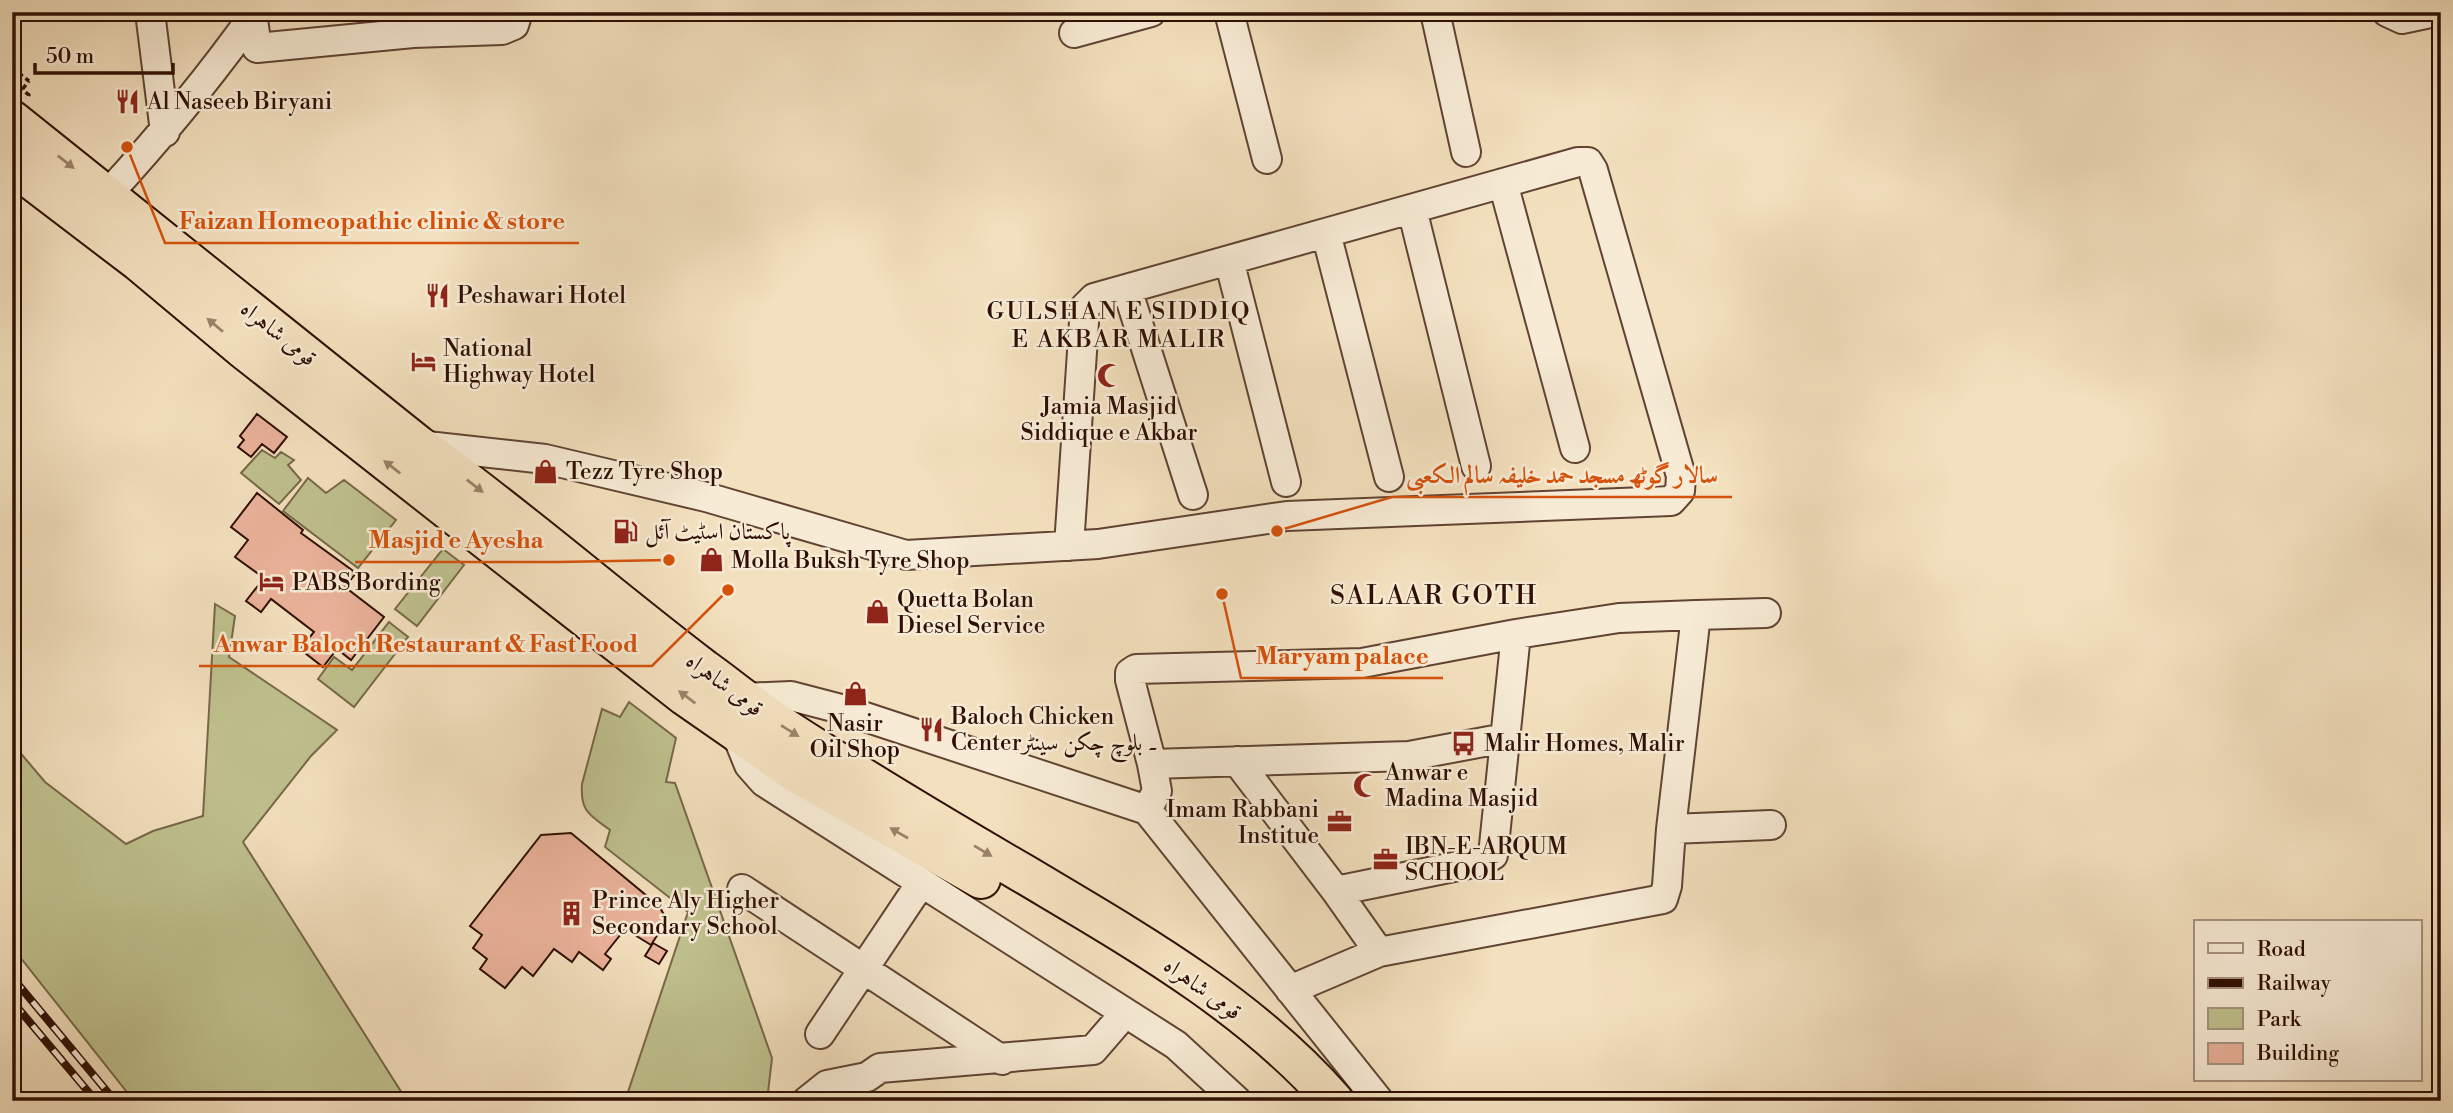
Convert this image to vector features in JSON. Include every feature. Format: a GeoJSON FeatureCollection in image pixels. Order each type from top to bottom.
{"type":"FeatureCollection","features":[{"type":"Feature","properties":{"kind":"highway","name":"قومی شاہراہ"},"geometry":{"type":"LineString","coordinates":[[21,108],[107,195],[354,414],[685,696],[740,715],[774,721],[916,811],[1160,957],[1272,1040],[1334,1101]]}},
{"type":"Feature","properties":{"kind":"highway","name":"قومی شاہراہ"},"geometry":{"type":"LineString","coordinates":[[12,165],[138,261],[354,414],[418,445],[469,482],[632,614],[804,778],[1129,962],[1267,1065],[1301,1101]]}},
{"type":"Feature","properties":{"kind":"street"},"geometry":{"type":"LineString","coordinates":[[150,12],[165,132]]}},
{"type":"Feature","properties":{"kind":"street"},"geometry":{"type":"LineString","coordinates":[[254,14],[257,48],[414,22],[502,30],[513,25],[518,12]]}},
{"type":"Feature","properties":{"kind":"street"},"geometry":{"type":"LineString","coordinates":[[1074,33],[1151,12]]}},
{"type":"Feature","properties":{"kind":"street"},"geometry":{"type":"LineString","coordinates":[[1229,12],[1267,159]]}},
{"type":"Feature","properties":{"kind":"street"},"geometry":{"type":"LineString","coordinates":[[1435,12],[1466,152]]}},
{"type":"Feature","properties":{"kind":"street"},"geometry":{"type":"LineString","coordinates":[[2387,12],[2402,19],[2435,12]]}},
{"type":"Feature","properties":{"kind":"street"},"geometry":{"type":"LineString","coordinates":[[107,195],[165,132],[214,72],[254,14]]}},
{"type":"Feature","properties":{"kind":"street"},"geometry":{"type":"LineString","coordinates":[[418,445],[545,459],[706,497],[906,555],[1069,546],[1098,544],[1287,516],[1671,501],[1681,491],[1681,476],[1593,170],[1588,162],[1578,162],[1094,298],[1085,307],[1069,546]]}},
{"type":"Feature","properties":{"kind":"street"},"geometry":{"type":"LineString","coordinates":[[1503,183],[1575,448]]}},
{"type":"Feature","properties":{"kind":"street"},"geometry":{"type":"LineString","coordinates":[[1412,209],[1476,466]]}},
{"type":"Feature","properties":{"kind":"street"},"geometry":{"type":"LineString","coordinates":[[1325,233],[1388,477]]}},
{"type":"Feature","properties":{"kind":"street"},"geometry":{"type":"LineString","coordinates":[[1229,260],[1286,482]]}},
{"type":"Feature","properties":{"kind":"street"},"geometry":{"type":"LineString","coordinates":[[1127,289],[1193,495]]}},
{"type":"Feature","properties":{"kind":"street"},"geometry":{"type":"LineString","coordinates":[[1147,810],[1157,792],[1130,680],[1130,673],[1136,669],[1362,663],[1619,618],[1766,613]]}},
{"type":"Feature","properties":{"kind":"street"},"geometry":{"type":"LineString","coordinates":[[1290,990],[1379,952],[1663,899],[1667,886],[1696,615]]}},
{"type":"Feature","properties":{"kind":"street"},"geometry":{"type":"LineString","coordinates":[[1336,891],[1483,862],[1493,855],[1516,634]]}},
{"type":"Feature","properties":{"kind":"street"},"geometry":{"type":"LineString","coordinates":[[1237,1101],[1176,1045],[764,782],[749,765],[740,715],[791,696],[1147,810],[1379,1101]]}},
{"type":"Feature","properties":{"kind":"street"},"geometry":{"type":"LineString","coordinates":[[1152,764],[1409,756],[1505,737]]}},
{"type":"Feature","properties":{"kind":"street"},"geometry":{"type":"LineString","coordinates":[[1237,761],[1379,952]]}},
{"type":"Feature","properties":{"kind":"street"},"geometry":{"type":"LineString","coordinates":[[1671,829],[1771,825]]}},
{"type":"Feature","properties":{"kind":"street"},"geometry":{"type":"LineString","coordinates":[[820,1034],[921,883]]}},
{"type":"Feature","properties":{"kind":"street"},"geometry":{"type":"LineString","coordinates":[[742,890],[1002,1060]]}},
{"type":"Feature","properties":{"kind":"street"},"geometry":{"type":"LineString","coordinates":[[807,1101],[827,1085],[867,1077],[880,1068],[1093,1051],[1125,1013]]}},
{"type":"Feature","properties":{"kind":"path"},"geometry":{"type":"LineString","coordinates":[[12,68],[29,81],[12,102]]}},
{"type":"Feature","properties":{"kind":"path"},"geometry":{"type":"LineString","coordinates":[[12,82],[21,108]]}},
{"type":"Feature","properties":{"kind":"green space"},"geometry":{"type":"Polygon","coordinates":[[[262,450],[275,458],[281,452],[294,460],[288,465],[301,480],[279,504],[241,473],[262,450]]]}},
{"type":"Feature","properties":{"kind":"green space"},"geometry":{"type":"Polygon","coordinates":[[[308,478],[326,493],[344,480],[396,520],[358,568],[283,511],[308,478]]]}},
{"type":"Feature","properties":{"kind":"green space"},"geometry":{"type":"Polygon","coordinates":[[[443,549],[464,565],[417,626],[395,609],[443,549]]]}},
{"type":"Feature","properties":{"kind":"green space"},"geometry":{"type":"Polygon","coordinates":[[[215,604],[235,616],[229,657],[337,730],[311,756],[243,842],[407,1101],[134,1101],[12,947],[12,743],[45,782],[126,844],[153,831],[203,816],[215,604]]]}},
{"type":"Feature","properties":{"kind":"green space"},"geometry":{"type":"Polygon","coordinates":[[[389,622],[408,637],[354,707],[318,679],[334,657],[352,670],[389,622]]]}},
{"type":"Feature","properties":{"kind":"green space"},"geometry":{"type":"Polygon","coordinates":[[[629,702],[676,738],[666,782],[675,783],[772,1058],[767,1101],[610,1101],[626,1098],[688,912],[605,847],[610,830],[588,812],[583,801],[582,784],[602,709],[620,717],[629,702]]]}},
{"type":"Feature","properties":{"kind":"building"},"geometry":{"type":"Polygon","coordinates":[[[257,414],[287,437],[274,453],[262,444],[251,457],[238,447],[244,440],[240,436],[257,414]]]}},
{"type":"Feature","properties":{"kind":"building","name":"PABS Bording"},"geometry":{"type":"Polygon","coordinates":[[[257,493],[303,530],[301,533],[356,573],[345,587],[384,617],[351,660],[337,649],[323,667],[300,649],[314,632],[271,599],[261,612],[246,601],[264,578],[235,557],[248,540],[231,527],[257,493]]]}},
{"type":"Feature","properties":{"kind":"building","name":"Prince Aly Higher Secondary School"},"geometry":{"type":"Polygon","coordinates":[[[571,833],[659,906],[667,920],[651,945],[625,929],[605,954],[611,959],[603,970],[579,952],[572,962],[554,949],[533,976],[522,967],[505,988],[480,969],[487,959],[473,948],[482,935],[470,926],[541,835],[571,833]]]}},
{"type":"Feature","properties":{"kind":"building"},"geometry":{"type":"Polygon","coordinates":[[[653,943],[667,951],[659,964],[645,956],[653,943]]]}},
{"type":"Feature","properties":{"kind":"railway"},"geometry":{"type":"LineString","coordinates":[[12,977],[115,1101]]}},
{"type":"Feature","properties":{"kind":"railway"},"geometry":{"type":"LineString","coordinates":[[12,1001],[96,1101]]}},
{"type":"Feature","properties":{"kind":"place","name":"Al Naseeb Biryani"},"geometry":{"type":"Point","coordinates":[127,101]}},
{"type":"Feature","properties":{"kind":"place","name":"Faizan Homeopathic clinic & store"},"geometry":{"type":"Point","coordinates":[127,147]}},
{"type":"Feature","properties":{"kind":"place","name":"Peshawari Hotel"},"geometry":{"type":"Point","coordinates":[437,295]}},
{"type":"Feature","properties":{"kind":"place","name":"National Highway Hotel"},"geometry":{"type":"Point","coordinates":[423,361]}},
{"type":"Feature","properties":{"kind":"place","name":"Jamia Masjid Siddique e Akbar"},"geometry":{"type":"Point","coordinates":[1109,376]}},
{"type":"Feature","properties":{"kind":"place","name":"Tezz Tyre Shop"},"geometry":{"type":"Point","coordinates":[546,471]}},
{"type":"Feature","properties":{"kind":"place","name":"پاکستان اسٹیٹ آئل"},"geometry":{"type":"Point","coordinates":[625,531]}},
{"type":"Feature","properties":{"kind":"place","name":"سالار گوٹھ مسجد حمد خلیفہ سالم الکعبی"},"geometry":{"type":"Point","coordinates":[1277,531]}},
{"type":"Feature","properties":{"kind":"place","name":"Masjid e Ayesha"},"geometry":{"type":"Point","coordinates":[669,560]}},
{"type":"Feature","properties":{"kind":"place","name":"Molla Buksh Tyre Shop"},"geometry":{"type":"Point","coordinates":[711,560]}},
{"type":"Feature","properties":{"kind":"place","name":"PABS Bording"},"geometry":{"type":"Point","coordinates":[272,582]}},
{"type":"Feature","properties":{"kind":"place","name":"Anwar Baloch Restaurant & Fast Food"},"geometry":{"type":"Point","coordinates":[728,590]}},
{"type":"Feature","properties":{"kind":"place","name":"Maryam palace"},"geometry":{"type":"Point","coordinates":[1222,594]}},
{"type":"Feature","properties":{"kind":"place","name":"Quetta Bolan Diesel Service"},"geometry":{"type":"Point","coordinates":[877,612]}},
{"type":"Feature","properties":{"kind":"place","name":"Nasir Oil Shop"},"geometry":{"type":"Point","coordinates":[855,693]}},
{"type":"Feature","properties":{"kind":"place","name":"Baloch Chicken Center۔ بلوچ چکن سینٹر"},"geometry":{"type":"Point","coordinates":[931,729]}},
{"type":"Feature","properties":{"kind":"place","name":"Malir Homes, Malir"},"geometry":{"type":"Point","coordinates":[1464,743]}},
{"type":"Feature","properties":{"kind":"place","name":"Anwar e Madina Masjid"},"geometry":{"type":"Point","coordinates":[1365,785]}},
{"type":"Feature","properties":{"kind":"place","name":"Imam Rabbani Institue"},"geometry":{"type":"Point","coordinates":[1339,822]}},
{"type":"Feature","properties":{"kind":"place","name":"IBN-E-ARQUM SCHOOL"},"geometry":{"type":"Point","coordinates":[1385,859]}},
{"type":"Feature","properties":{"kind":"place","name":"Prince Aly Higher Secondary School"},"geometry":{"type":"Point","coordinates":[572,913]}},
{"type":"Feature","properties":{"kind":"district","name":"GULSHAN E SIDDIQ E AKBAR MALIR"},"geometry":{"type":"Point","coordinates":[1119,325]}},
{"type":"Feature","properties":{"kind":"district","name":"SALAAR GOTH"},"geometry":{"type":"Point","coordinates":[1434,595]}}]}
